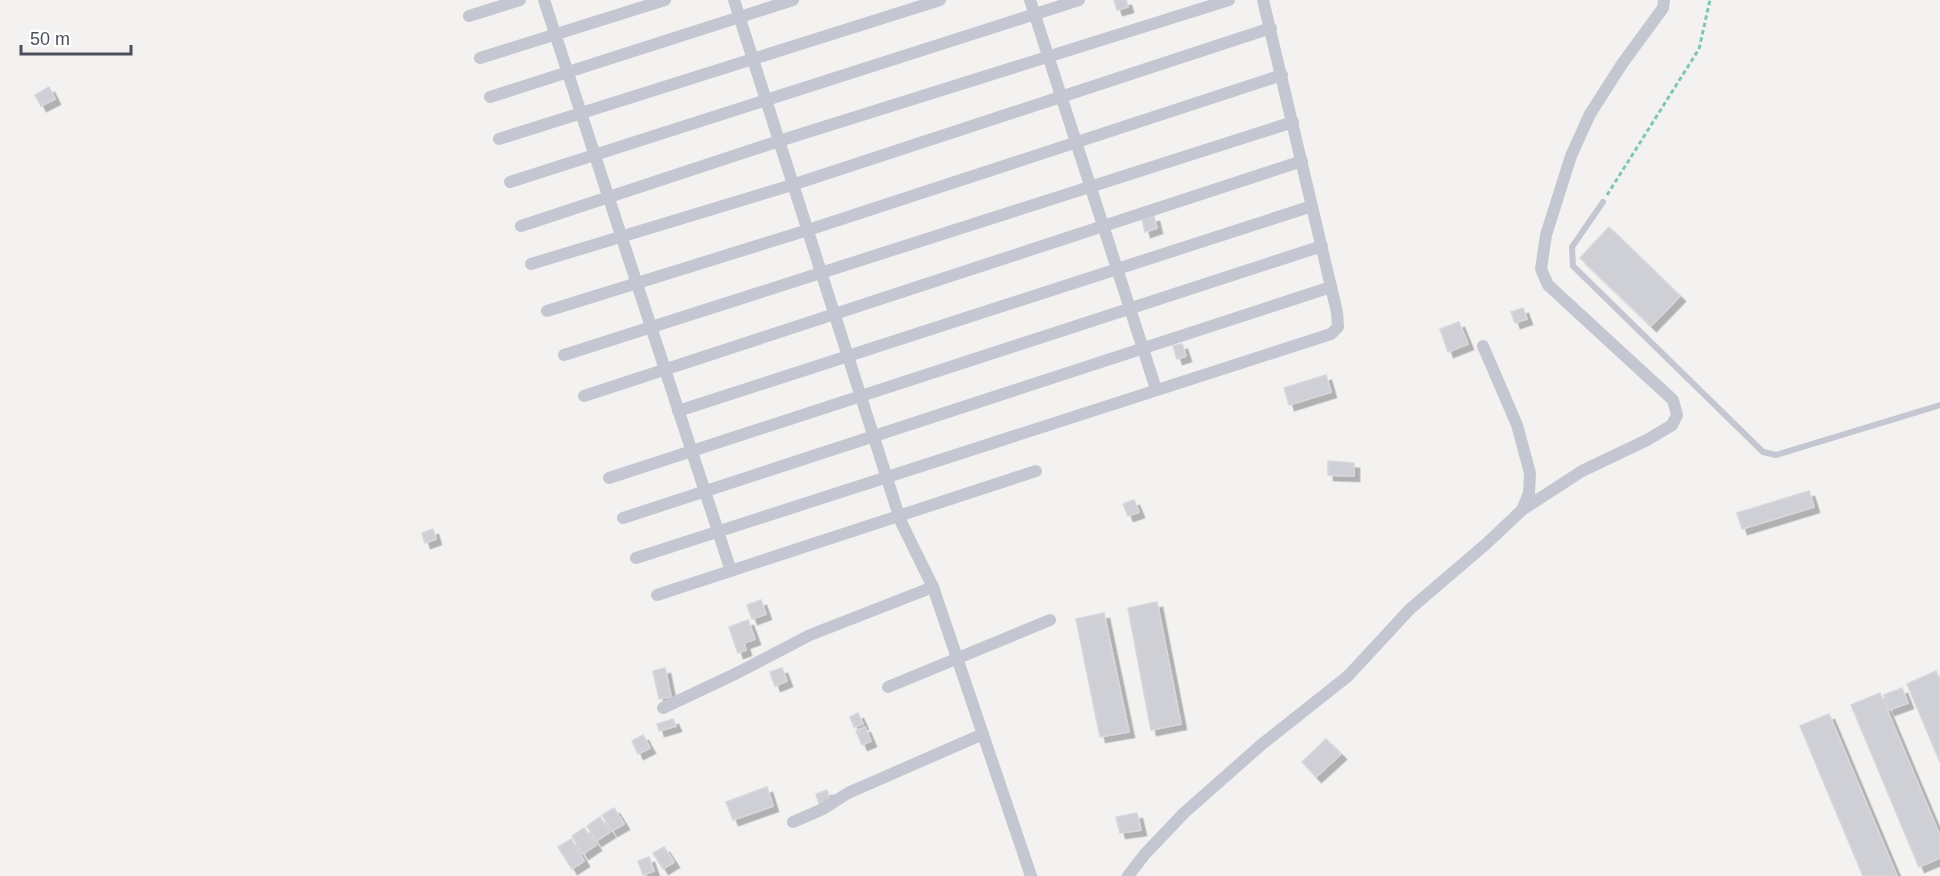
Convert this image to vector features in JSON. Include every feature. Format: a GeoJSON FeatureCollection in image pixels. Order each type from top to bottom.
{"type":"FeatureCollection","features":[{"type":"Feature","properties":{"kind":"street"},"geometry":{"type":"LineString","coordinates":[[469,16],[520,0]]}},
{"type":"Feature","properties":{"kind":"street"},"geometry":{"type":"LineString","coordinates":[[544,0],[731,571]]}},
{"type":"Feature","properties":{"kind":"street"},"geometry":{"type":"LineString","coordinates":[[480,58],[665,0]]}},
{"type":"Feature","properties":{"kind":"street"},"geometry":{"type":"LineString","coordinates":[[734,0],[899,516],[933,587],[1031,876]]}},
{"type":"Feature","properties":{"kind":"street"},"geometry":{"type":"LineString","coordinates":[[490,97],[793,0]]}},
{"type":"Feature","properties":{"kind":"street"},"geometry":{"type":"LineString","coordinates":[[499,139],[940,0]]}},
{"type":"Feature","properties":{"kind":"street"},"geometry":{"type":"LineString","coordinates":[[1030,0],[1156,389]]}},
{"type":"Feature","properties":{"kind":"street"},"geometry":{"type":"LineString","coordinates":[[510,182],[1079,0]]}},
{"type":"Feature","properties":{"kind":"street"},"geometry":{"type":"LineString","coordinates":[[521,226],[779,141],[1229,0]]}},
{"type":"Feature","properties":{"kind":"street"},"geometry":{"type":"LineString","coordinates":[[636,558],[1331,334],[1338,327],[1332,287],[1263,0]]}},
{"type":"Feature","properties":{"kind":"street"},"geometry":{"type":"LineString","coordinates":[[1128,876],[1144,854],[1184,813],[1261,745],[1348,676],[1410,609],[1522,510],[1582,471],[1647,440],[1672,425],[1677,415],[1673,400],[1548,285],[1541,269],[1546,235],[1571,156],[1590,114],[1622,64],[1663,8],[1664,0]]}},
{"type":"Feature","properties":{"kind":"street"},"geometry":{"type":"LineString","coordinates":[[531,264],[792,184],[1271,28]]}},
{"type":"Feature","properties":{"kind":"street"},"geometry":{"type":"LineString","coordinates":[[547,311],[808,230],[1282,75]]}},
{"type":"Feature","properties":{"kind":"street"},"geometry":{"type":"LineString","coordinates":[[564,355],[1293,122]]}},
{"type":"Feature","properties":{"kind":"street"},"geometry":{"type":"LineString","coordinates":[[584,396],[1302,161]]}},
{"type":"Feature","properties":{"kind":"street"},"geometry":{"type":"LineString","coordinates":[[678,411],[1312,206]]}},
{"type":"Feature","properties":{"kind":"street"},"geometry":{"type":"LineString","coordinates":[[609,478],[1322,246]]}},
{"type":"Feature","properties":{"kind":"street"},"geometry":{"type":"LineString","coordinates":[[623,518],[1332,287]]}},
{"type":"Feature","properties":{"kind":"street"},"geometry":{"type":"LineString","coordinates":[[1483,346],[1517,425],[1530,473],[1529,493],[1522,510]]}},
{"type":"Feature","properties":{"kind":"street"},"geometry":{"type":"LineString","coordinates":[[657,595],[1036,471]]}},
{"type":"Feature","properties":{"kind":"street"},"geometry":{"type":"LineString","coordinates":[[663,708],[810,635],[933,587]]}},
{"type":"Feature","properties":{"kind":"street"},"geometry":{"type":"LineString","coordinates":[[888,687],[1050,620]]}},
{"type":"Feature","properties":{"kind":"street"},"geometry":{"type":"LineString","coordinates":[[793,822],[823,809],[848,793],[983,734]]}},
{"type":"Feature","properties":{"kind":"lane"},"geometry":{"type":"LineString","coordinates":[[1603,202],[1572,247],[1573,266],[1763,452],[1776,455],[1940,405]]}},
{"type":"Feature","properties":{"kind":"path"},"geometry":{"type":"LineString","coordinates":[[1603,202],[1700,50],[1710,0]]}},
{"type":"Feature","properties":{"kind":"building"},"geometry":{"type":"Polygon","coordinates":[[[1114,0],[1126,0],[1128,7],[1117,10],[1114,0]]]}},
{"type":"Feature","properties":{"kind":"building"},"geometry":{"type":"Polygon","coordinates":[[[49,87],[55,99],[41,106],[35,95],[49,87]]]}},
{"type":"Feature","properties":{"kind":"building"},"geometry":{"type":"Polygon","coordinates":[[[1154,216],[1157,228],[1145,232],[1142,219],[1154,216]]]}},
{"type":"Feature","properties":{"kind":"building"},"geometry":{"type":"Polygon","coordinates":[[[1609,227],[1680,296],[1651,326],[1580,258],[1609,227]]]}},
{"type":"Feature","properties":{"kind":"building"},"geometry":{"type":"Polygon","coordinates":[[[1523,308],[1527,319],[1515,323],[1511,312],[1523,308]]]}},
{"type":"Feature","properties":{"kind":"building"},"geometry":{"type":"Polygon","coordinates":[[[1459,322],[1468,344],[1448,352],[1440,329],[1459,322]]]}},
{"type":"Feature","properties":{"kind":"building"},"geometry":{"type":"Polygon","coordinates":[[[1182,344],[1186,356],[1177,359],[1173,346],[1182,344]]]}},
{"type":"Feature","properties":{"kind":"building"},"geometry":{"type":"Polygon","coordinates":[[[1326,375],[1331,392],[1289,405],[1284,388],[1326,375]]]}},
{"type":"Feature","properties":{"kind":"building"},"geometry":{"type":"Polygon","coordinates":[[[1328,461],[1354,463],[1354,476],[1328,475],[1328,461]]]}},
{"type":"Feature","properties":{"kind":"building"},"geometry":{"type":"Polygon","coordinates":[[[1809,491],[1814,507],[1742,529],[1737,513],[1809,491]]]}},
{"type":"Feature","properties":{"kind":"building"},"geometry":{"type":"Polygon","coordinates":[[[1134,500],[1139,512],[1128,516],[1123,504],[1134,500]]]}},
{"type":"Feature","properties":{"kind":"building"},"geometry":{"type":"Polygon","coordinates":[[[433,529],[436,539],[425,543],[422,533],[433,529]]]}},
{"type":"Feature","properties":{"kind":"building"},"geometry":{"type":"Polygon","coordinates":[[[761,600],[766,614],[752,619],[747,605],[761,600]]]}},
{"type":"Feature","properties":{"kind":"building"},"geometry":{"type":"Polygon","coordinates":[[[1157,602],[1181,724],[1151,730],[1128,608],[1157,602]]]}},
{"type":"Feature","properties":{"kind":"building"},"geometry":{"type":"Polygon","coordinates":[[[1104,613],[1129,732],[1100,737],[1076,619],[1104,613]]]}},
{"type":"Feature","properties":{"kind":"building"},"geometry":{"type":"Polygon","coordinates":[[[748,620],[755,639],[744,643],[746,650],[738,653],[729,627],[748,620]]]}},
{"type":"Feature","properties":{"kind":"building"},"geometry":{"type":"Polygon","coordinates":[[[665,668],[671,697],[659,699],[653,671],[665,668]]]}},
{"type":"Feature","properties":{"kind":"building"},"geometry":{"type":"Polygon","coordinates":[[[782,668],[787,681],[775,686],[770,672],[782,668]]]}},
{"type":"Feature","properties":{"kind":"building"},"geometry":{"type":"Polygon","coordinates":[[[1936,671],[1940,680],[1940,762],[1907,684],[1936,671]]]}},
{"type":"Feature","properties":{"kind":"building"},"geometry":{"type":"Polygon","coordinates":[[[1902,688],[1908,703],[1889,710],[1884,695],[1902,688]]]}},
{"type":"Feature","properties":{"kind":"building"},"geometry":{"type":"Polygon","coordinates":[[[1880,693],[1940,836],[1940,858],[1919,867],[1851,705],[1880,693]]]}},
{"type":"Feature","properties":{"kind":"building"},"geometry":{"type":"Polygon","coordinates":[[[858,713],[863,724],[854,727],[850,717],[858,713]]]}},
{"type":"Feature","properties":{"kind":"building"},"geometry":{"type":"Polygon","coordinates":[[[1829,714],[1897,876],[1863,876],[1800,726],[1829,714]]]}},
{"type":"Feature","properties":{"kind":"building"},"geometry":{"type":"Polygon","coordinates":[[[673,719],[676,726],[659,731],[657,724],[673,719]]]}},
{"type":"Feature","properties":{"kind":"building"},"geometry":{"type":"Polygon","coordinates":[[[865,727],[871,741],[862,745],[856,731],[865,727]]]}},
{"type":"Feature","properties":{"kind":"building"},"geometry":{"type":"Polygon","coordinates":[[[643,735],[650,748],[638,754],[632,741],[643,735]]]}},
{"type":"Feature","properties":{"kind":"building"},"geometry":{"type":"Polygon","coordinates":[[[1326,739],[1341,754],[1316,777],[1302,762],[1326,739]]]}},
{"type":"Feature","properties":{"kind":"building"},"geometry":{"type":"Polygon","coordinates":[[[767,787],[773,806],[733,820],[726,802],[767,787]]]}},
{"type":"Feature","properties":{"kind":"building"},"geometry":{"type":"Polygon","coordinates":[[[827,790],[830,800],[819,804],[816,794],[827,790]]]}},
{"type":"Feature","properties":{"kind":"building"},"geometry":{"type":"Polygon","coordinates":[[[614,808],[624,824],[612,831],[602,815],[614,808]]]}},
{"type":"Feature","properties":{"kind":"building"},"geometry":{"type":"Polygon","coordinates":[[[1137,813],[1141,830],[1120,833],[1116,817],[1137,813]]]}},
{"type":"Feature","properties":{"kind":"building"},"geometry":{"type":"Polygon","coordinates":[[[600,817],[610,832],[596,841],[587,826],[600,817]]]}},
{"type":"Feature","properties":{"kind":"building"},"geometry":{"type":"Polygon","coordinates":[[[584,828],[596,845],[583,854],[572,836],[584,828]]]}},
{"type":"Feature","properties":{"kind":"building"},"geometry":{"type":"Polygon","coordinates":[[[571,839],[584,861],[572,869],[558,847],[571,839]]]}},
{"type":"Feature","properties":{"kind":"building"},"geometry":{"type":"Polygon","coordinates":[[[664,847],[674,862],[663,869],[653,853],[664,847]]]}},
{"type":"Feature","properties":{"kind":"building"},"geometry":{"type":"Polygon","coordinates":[[[649,857],[654,871],[643,875],[638,861],[649,857]]]}}]}
